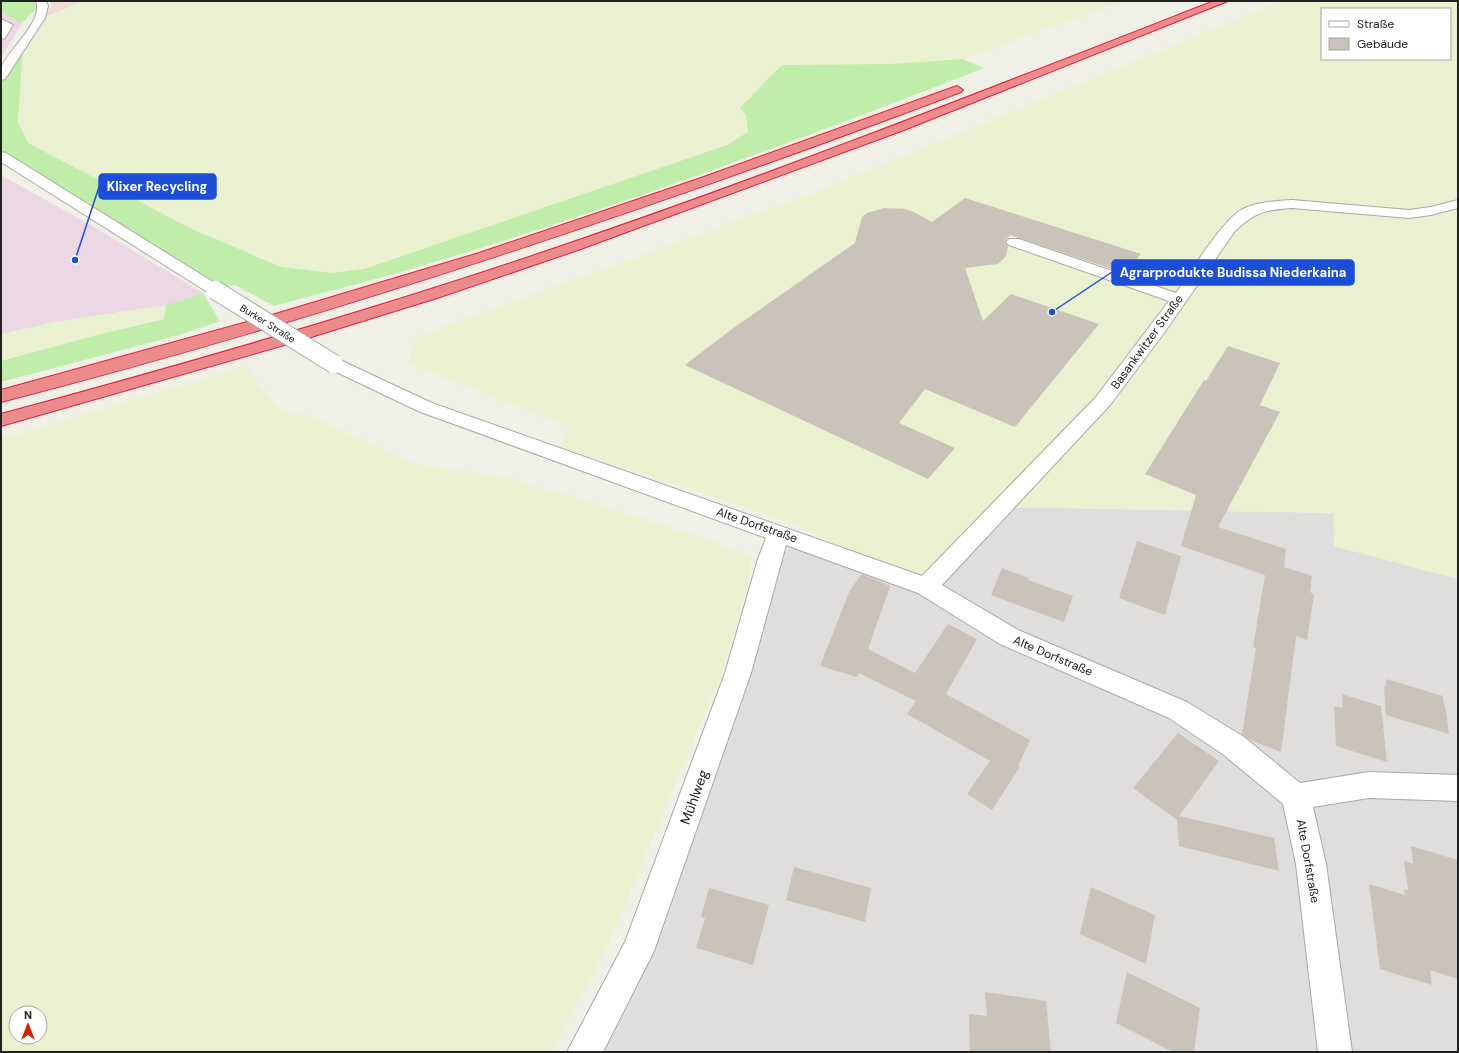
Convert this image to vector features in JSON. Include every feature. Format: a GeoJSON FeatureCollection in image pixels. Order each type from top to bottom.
{"type":"FeatureCollection","features":[{"type":"Feature","properties":{"kind":"highway"},"geometry":{"type":"LineString","coordinates":[[985,80],[1195,1]]}},
{"type":"Feature","properties":{"kind":"highway"},"geometry":{"type":"LineString","coordinates":[[1,420],[219,360],[355,318],[571,248],[851,148],[1223,1]]}},
{"type":"Feature","properties":{"kind":"highway"},"geometry":{"type":"LineString","coordinates":[[1,396],[358,296],[552,234],[822,140],[970,85]]}},
{"type":"Feature","properties":{"kind":"street"},"geometry":{"type":"LineString","coordinates":[[1,77],[40,18],[43,6],[41,1]]}},
{"type":"Feature","properties":{"kind":"street"},"geometry":{"type":"LineString","coordinates":[[1,22],[8,25],[1,36]]}},
{"type":"Feature","properties":{"kind":"street","name":"Burker Straße"},"geometry":{"type":"LineString","coordinates":[[1,156],[334,364],[425,407],[553,452]]}},
{"type":"Feature","properties":{"kind":"street","name":"Basankwitzer Straße"},"geometry":{"type":"LineString","coordinates":[[926,586],[1103,401],[1230,228],[1245,214],[1274,204],[1292,204],[1409,214],[1431,211],[1458,204]]}},
{"type":"Feature","properties":{"kind":"street"},"geometry":{"type":"LineString","coordinates":[[1014,242],[1178,299]]}},
{"type":"Feature","properties":{"kind":"street","name":"Alte Dorfstraße"},"geometry":{"type":"LineString","coordinates":[[553,452],[926,586],[1009,637],[1178,710],[1234,746],[1296,797],[1310,864],[1334,1052]]}},
{"type":"Feature","properties":{"kind":"street","name":"Mühlweg"},"geometry":{"type":"LineString","coordinates":[[584,1052],[638,951],[738,673],[769,559],[779,533]]}},
{"type":"Feature","properties":{"kind":"street"},"geometry":{"type":"LineString","coordinates":[[1296,797],[1369,785],[1458,788]]}},
{"type":"Feature","properties":{"kind":"shaded area"},"geometry":{"type":"Polygon","coordinates":[[[1,1],[35,1],[36,10],[27,16],[1,57],[1,1]]]}},
{"type":"Feature","properties":{"kind":"shaded area"},"geometry":{"type":"Polygon","coordinates":[[[50,1],[84,1],[46,17],[51,6],[50,1]]]}},
{"type":"Feature","properties":{"kind":"shaded area"},"geometry":{"type":"Polygon","coordinates":[[[1,175],[94,227],[203,293],[166,305],[56,322],[1,334],[1,175]]]}},
{"type":"Feature","properties":{"kind":"shaded area"},"geometry":{"type":"Polygon","coordinates":[[[1001,507],[1334,513],[1334,546],[1458,579],[1458,1052],[600,1052],[653,954],[746,677],[777,558],[792,546],[926,586],[1001,507]]]}},
{"type":"Feature","properties":{"kind":"green space"},"geometry":{"type":"Polygon","coordinates":[[[1,1],[35,1],[37,5],[35,10],[25,21],[17,22],[1,11],[1,1]]]}},
{"type":"Feature","properties":{"kind":"green space"},"geometry":{"type":"Polygon","coordinates":[[[84,1],[1125,1],[963,59],[892,64],[746,115],[748,132],[727,145],[364,269],[332,273],[281,267],[192,229],[27,143],[18,122],[23,46],[46,17],[84,1]]]}},
{"type":"Feature","properties":{"kind":"green space"},"geometry":{"type":"Polygon","coordinates":[[[1282,1],[1458,1],[1458,41],[1454,45],[1458,46],[1458,579],[1334,546],[1333,513],[1001,507],[926,587],[794,524],[560,446],[569,427],[408,363],[416,337],[818,191],[1282,1]]]}},
{"type":"Feature","properties":{"kind":"green space"},"geometry":{"type":"Polygon","coordinates":[[[23,46],[18,122],[28,143],[192,229],[281,267],[332,273],[364,269],[727,145],[748,132],[746,115],[740,108],[782,65],[892,64],[963,59],[984,68],[840,123],[622,202],[475,250],[401,272],[274,306],[235,285],[217,289],[1,155],[1,79],[23,46]]]}},
{"type":"Feature","properties":{"kind":"green space"},"geometry":{"type":"Polygon","coordinates":[[[203,293],[220,321],[179,335],[1,382],[1,361],[93,336],[164,319],[166,305],[203,293]]]}},
{"type":"Feature","properties":{"kind":"green space"},"geometry":{"type":"Polygon","coordinates":[[[166,305],[164,318],[1,361],[1,334],[56,322],[166,305]]]}},
{"type":"Feature","properties":{"kind":"green space"},"geometry":{"type":"Polygon","coordinates":[[[244,366],[280,410],[312,417],[416,464],[506,477],[630,514],[715,542],[752,557],[747,585],[723,671],[605,952],[551,1052],[1,1052],[1,439],[244,366]]]}},
{"type":"Feature","properties":{"kind":"building"},"geometry":{"type":"Polygon","coordinates":[[[965,198],[1141,254],[1124,273],[1010,235],[1004,242],[1008,246],[1006,256],[998,264],[965,268],[983,321],[1011,294],[1099,324],[1015,427],[925,389],[899,423],[955,448],[928,479],[685,365],[732,329],[855,243],[862,217],[867,213],[884,208],[905,209],[914,212],[932,222],[965,198]]]}},
{"type":"Feature","properties":{"kind":"building"},"geometry":{"type":"Polygon","coordinates":[[[1228,346],[1280,363],[1260,405],[1280,412],[1218,527],[1286,549],[1284,567],[1312,576],[1310,592],[1314,594],[1307,640],[1296,636],[1281,752],[1250,740],[1242,734],[1256,648],[1253,647],[1265,575],[1181,546],[1196,495],[1145,474],[1204,380],[1206,381],[1228,346]]]}},
{"type":"Feature","properties":{"kind":"building"},"geometry":{"type":"Polygon","coordinates":[[[1137,541],[1181,556],[1165,615],[1119,598],[1137,541]]]}},
{"type":"Feature","properties":{"kind":"building"},"geometry":{"type":"Polygon","coordinates":[[[1002,568],[1029,578],[1028,580],[1073,596],[1064,622],[991,595],[1002,568]]]}},
{"type":"Feature","properties":{"kind":"building"},"geometry":{"type":"Polygon","coordinates":[[[862,574],[890,586],[868,649],[915,673],[948,624],[977,639],[946,694],[1030,740],[1018,766],[1020,767],[992,810],[967,794],[990,761],[907,714],[916,701],[859,673],[857,677],[820,666],[850,590],[862,574]]]}},
{"type":"Feature","properties":{"kind":"building"},"geometry":{"type":"Polygon","coordinates":[[[1386,679],[1443,696],[1449,734],[1386,715],[1384,686],[1386,687],[1386,679]]]}},
{"type":"Feature","properties":{"kind":"building"},"geometry":{"type":"Polygon","coordinates":[[[1342,694],[1381,706],[1387,762],[1336,746],[1334,706],[1343,708],[1342,694]]]}},
{"type":"Feature","properties":{"kind":"building"},"geometry":{"type":"Polygon","coordinates":[[[1178,733],[1219,761],[1179,816],[1274,838],[1279,871],[1179,846],[1177,820],[1133,788],[1178,733]]]}},
{"type":"Feature","properties":{"kind":"building"},"geometry":{"type":"Polygon","coordinates":[[[1411,846],[1458,860],[1458,979],[1430,970],[1432,985],[1380,969],[1369,884],[1405,895],[1404,889],[1408,890],[1404,861],[1413,864],[1411,846]]]}},
{"type":"Feature","properties":{"kind":"building"},"geometry":{"type":"Polygon","coordinates":[[[794,867],[871,888],[865,922],[786,900],[794,867]]]}},
{"type":"Feature","properties":{"kind":"building"},"geometry":{"type":"Polygon","coordinates":[[[1091,887],[1155,915],[1146,964],[1080,934],[1091,887]]]}},
{"type":"Feature","properties":{"kind":"building"},"geometry":{"type":"Polygon","coordinates":[[[709,888],[769,905],[753,965],[696,948],[705,918],[701,917],[709,888]]]}},
{"type":"Feature","properties":{"kind":"building"},"geometry":{"type":"Polygon","coordinates":[[[1127,972],[1200,1008],[1194,1052],[1173,1052],[1116,1023],[1127,972]]]}},
{"type":"Feature","properties":{"kind":"building"},"geometry":{"type":"Polygon","coordinates":[[[985,992],[1046,1001],[1051,1052],[970,1052],[969,1014],[987,1016],[985,992]]]}},
{"type":"Feature","properties":{"kind":"place","name":"Klixer Recycling"},"geometry":{"type":"Point","coordinates":[75,260]}},
{"type":"Feature","properties":{"kind":"place","name":"Agrarprodukte Budissa Niederkaina"},"geometry":{"type":"Point","coordinates":[1052,312]}}]}
